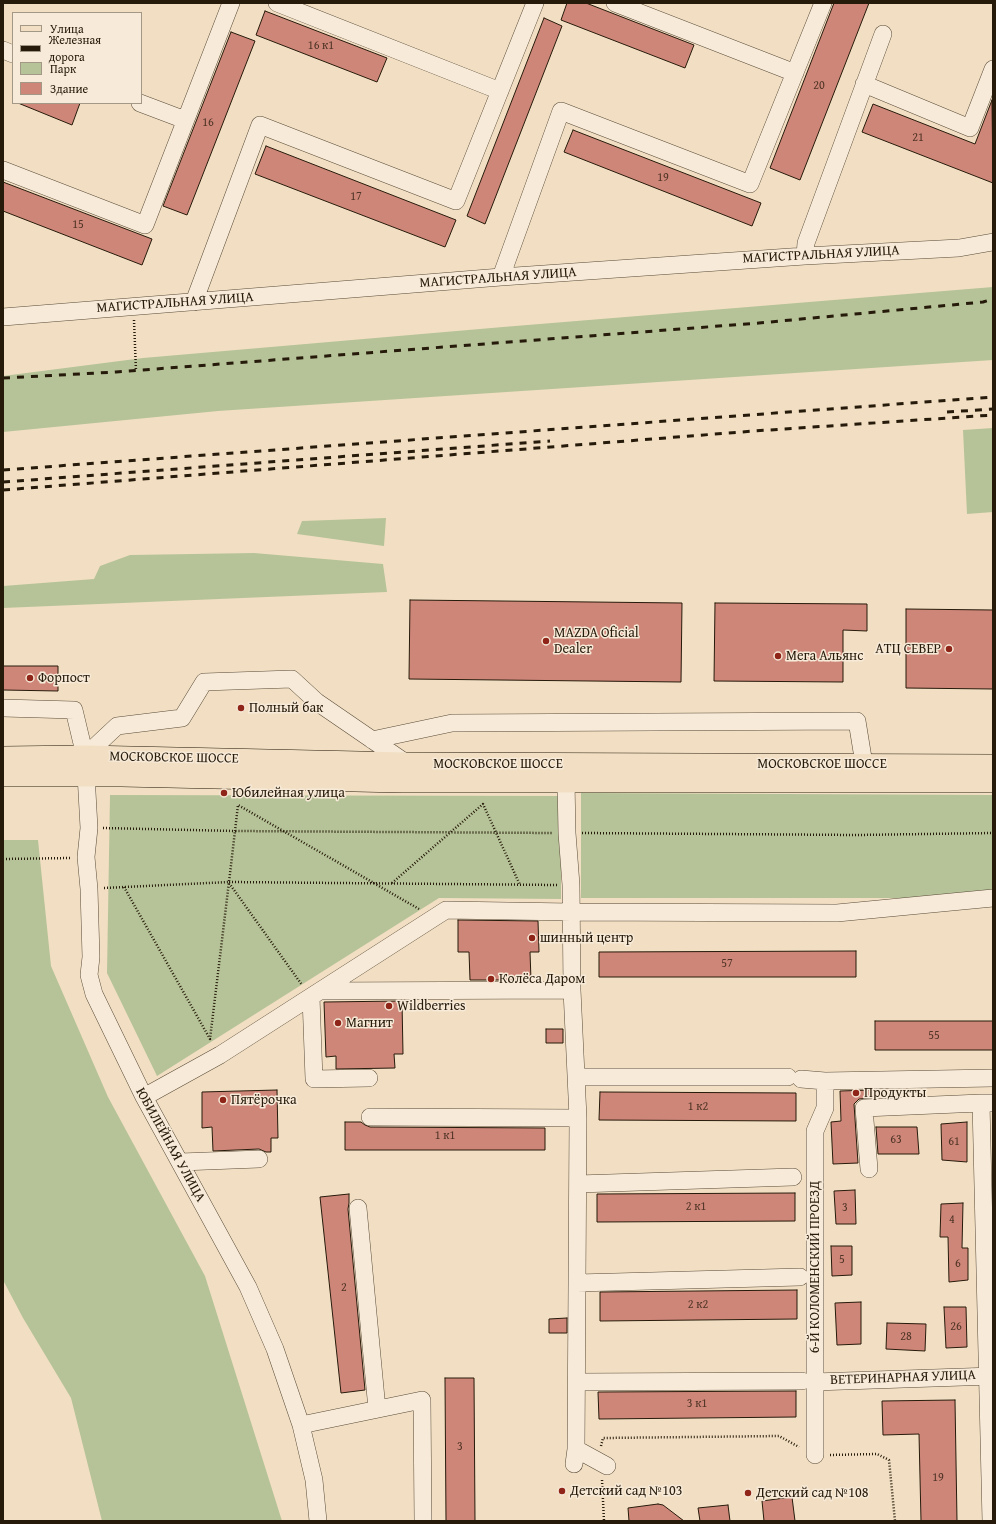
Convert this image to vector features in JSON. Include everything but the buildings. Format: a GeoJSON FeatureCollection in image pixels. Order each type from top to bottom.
{"type":"FeatureCollection","features":[{"type":"Feature","properties":{"kind":"main road","name":"МОСКОВСКОЕ ШОССЕ"},"geometry":{"type":"LineString","coordinates":[[3,757],[85,766],[402,782],[993,782]]}},
{"type":"Feature","properties":{"kind":"main road","name":"МОСКОВСКОЕ ШОССЕ"},"geometry":{"type":"LineString","coordinates":[[3,776],[85,766],[406,763],[993,765]]}},
{"type":"Feature","properties":{"kind":"street"},"geometry":{"type":"LineString","coordinates":[[3,170],[145,225],[231,3]]}},
{"type":"Feature","properties":{"kind":"street"},"geometry":{"type":"LineString","coordinates":[[277,3],[500,91]]}},
{"type":"Feature","properties":{"kind":"street"},"geometry":{"type":"LineString","coordinates":[[194,302],[260,125],[456,201],[535,3]]}},
{"type":"Feature","properties":{"kind":"street"},"geometry":{"type":"LineString","coordinates":[[615,3],[795,73]]}},
{"type":"Feature","properties":{"kind":"street"},"geometry":{"type":"LineString","coordinates":[[501,277],[561,110],[750,184],[823,3]]}},
{"type":"Feature","properties":{"kind":"street"},"geometry":{"type":"LineString","coordinates":[[805,256],[806,243],[883,34]]}},
{"type":"Feature","properties":{"kind":"street"},"geometry":{"type":"LineString","coordinates":[[864,84],[970,128],[993,70]]}},
{"type":"Feature","properties":{"kind":"street"},"geometry":{"type":"LineString","coordinates":[[142,104],[185,120]]}},
{"type":"Feature","properties":{"kind":"street","name":"МАГИСТРАЛЬНАЯ УЛИЦА"},"geometry":{"type":"LineString","coordinates":[[3,317],[501,277],[805,256],[959,248],[993,242]]}},
{"type":"Feature","properties":{"kind":"street"},"geometry":{"type":"LineString","coordinates":[[85,766],[117,726],[182,718],[204,682],[292,679],[317,702],[406,763]]}},
{"type":"Feature","properties":{"kind":"street","name":"ЮБИЛЕЙНАЯ УЛИЦА"},"geometry":{"type":"LineString","coordinates":[[3,708],[74,710],[85,766],[89,828],[86,857],[89,889],[91,957],[89,975],[94,994],[144,1097],[181,1162],[248,1287],[275,1349],[301,1425],[314,1480],[318,1521]]}},
{"type":"Feature","properties":{"kind":"street"},"geometry":{"type":"LineString","coordinates":[[372,740],[452,723],[857,721],[864,764]]}},
{"type":"Feature","properties":{"kind":"street"},"geometry":{"type":"LineString","coordinates":[[566,781],[566,833],[572,885],[572,990],[578,1118],[577,1382],[575,1457],[603,1463]]}},
{"type":"Feature","properties":{"kind":"street"},"geometry":{"type":"LineString","coordinates":[[144,1097],[220,1055],[446,910],[571,912],[837,912],[993,898]]}},
{"type":"Feature","properties":{"kind":"street"},"geometry":{"type":"LineString","coordinates":[[316,994],[572,990]]}},
{"type":"Feature","properties":{"kind":"street"},"geometry":{"type":"LineString","coordinates":[[316,994],[314,1079],[370,1078]]}},
{"type":"Feature","properties":{"kind":"street"},"geometry":{"type":"LineString","coordinates":[[576,1077],[794,1078],[825,1081],[993,1078]]}},
{"type":"Feature","properties":{"kind":"street","name":"6-Й КОЛОМЕНСКИЙ ПРОЕЗД"},"geometry":{"type":"LineString","coordinates":[[814,1455],[808,1381],[815,1131],[825,1108],[825,1081]]}},
{"type":"Feature","properties":{"kind":"street"},"geometry":{"type":"LineString","coordinates":[[869,1169],[864,1108],[987,1103],[991,1376],[991,1521]]}},
{"type":"Feature","properties":{"kind":"street"},"geometry":{"type":"LineString","coordinates":[[370,1117],[578,1118]]}},
{"type":"Feature","properties":{"kind":"street"},"geometry":{"type":"LineString","coordinates":[[181,1162],[260,1159]]}},
{"type":"Feature","properties":{"kind":"street"},"geometry":{"type":"LineString","coordinates":[[578,1184],[793,1177]]}},
{"type":"Feature","properties":{"kind":"street"},"geometry":{"type":"LineString","coordinates":[[358,1208],[377,1409]]}},
{"type":"Feature","properties":{"kind":"street"},"geometry":{"type":"LineString","coordinates":[[577,1283],[800,1277]]}},
{"type":"Feature","properties":{"kind":"street","name":"ВЕТЕРИНАРНАЯ УЛИЦА"},"geometry":{"type":"LineString","coordinates":[[577,1382],[808,1381],[991,1376]]}},
{"type":"Feature","properties":{"kind":"street"},"geometry":{"type":"LineString","coordinates":[[301,1425],[422,1400],[422,1521]]}},
{"type":"Feature","properties":{"kind":"path"},"geometry":{"type":"LineString","coordinates":[[133,306],[136,371]]}},
{"type":"Feature","properties":{"kind":"path"},"geometry":{"type":"LineString","coordinates":[[392,884],[483,804],[520,885]]}},
{"type":"Feature","properties":{"kind":"path"},"geometry":{"type":"LineString","coordinates":[[124,887],[210,1038],[238,805],[434,917]]}},
{"type":"Feature","properties":{"kind":"path"},"geometry":{"type":"LineString","coordinates":[[89,828],[285,832],[450,833],[849,835],[993,833]]}},
{"type":"Feature","properties":{"kind":"path"},"geometry":{"type":"LineString","coordinates":[[3,859],[86,857]]}},
{"type":"Feature","properties":{"kind":"path"},"geometry":{"type":"LineString","coordinates":[[229,882],[316,994]]}},
{"type":"Feature","properties":{"kind":"path"},"geometry":{"type":"LineString","coordinates":[[89,889],[229,882],[572,885]]}},
{"type":"Feature","properties":{"kind":"path"},"geometry":{"type":"LineString","coordinates":[[604,1521],[602,1486],[603,1438],[779,1436],[814,1455],[877,1454],[889,1460],[895,1521]]}},
{"type":"Feature","properties":{"kind":"green space"},"geometry":{"type":"Polygon","coordinates":[[[993,287],[993,360],[218,411],[3,432],[3,376],[143,358],[993,287]]]}},
{"type":"Feature","properties":{"kind":"green space"},"geometry":{"type":"Polygon","coordinates":[[[993,428],[993,512],[967,514],[963,430],[993,428]]]}},
{"type":"Feature","properties":{"kind":"green space"},"geometry":{"type":"Polygon","coordinates":[[[386,518],[384,546],[297,534],[302,521],[386,518]]]}},
{"type":"Feature","properties":{"kind":"green space"},"geometry":{"type":"Polygon","coordinates":[[[254,553],[383,564],[387,592],[3,608],[3,586],[94,579],[100,566],[130,555],[254,553]]]}},
{"type":"Feature","properties":{"kind":"green space"},"geometry":{"type":"Polygon","coordinates":[[[581,793],[993,795],[993,898],[581,898],[581,793]]]}},
{"type":"Feature","properties":{"kind":"green space"},"geometry":{"type":"Polygon","coordinates":[[[110,795],[561,796],[561,899],[439,898],[157,1076],[107,973],[110,795]]]}},
{"type":"Feature","properties":{"kind":"green space"},"geometry":{"type":"Polygon","coordinates":[[[3,840],[38,840],[51,966],[108,1097],[205,1276],[282,1521],[102,1521],[71,1398],[23,1318],[3,1280],[3,840]]]}},
{"type":"Feature","properties":{"kind":"railway"},"geometry":{"type":"LineString","coordinates":[[3,378],[116,372],[759,323],[983,302],[993,299]]}},
{"type":"Feature","properties":{"kind":"railway"},"geometry":{"type":"LineString","coordinates":[[3,470],[993,397]]}},
{"type":"Feature","properties":{"kind":"railway"},"geometry":{"type":"LineString","coordinates":[[947,412],[993,409]]}},
{"type":"Feature","properties":{"kind":"railway"},"geometry":{"type":"LineString","coordinates":[[3,490],[754,431],[993,415]]}},
{"type":"Feature","properties":{"kind":"railway"},"geometry":{"type":"LineString","coordinates":[[3,482],[550,441]]}},
{"type":"Feature","properties":{"kind":"place","name":"MAZDA Oficial Dealer"},"geometry":{"type":"Point","coordinates":[546,641]}},
{"type":"Feature","properties":{"kind":"place","name":"АТЦ СЕВЕР"},"geometry":{"type":"Point","coordinates":[949,649]}},
{"type":"Feature","properties":{"kind":"place","name":"Мега Альянс"},"geometry":{"type":"Point","coordinates":[778,656]}},
{"type":"Feature","properties":{"kind":"place","name":"Форпост"},"geometry":{"type":"Point","coordinates":[30,678]}},
{"type":"Feature","properties":{"kind":"place","name":"Полный бак"},"geometry":{"type":"Point","coordinates":[241,708]}},
{"type":"Feature","properties":{"kind":"place","name":"Юбилейная улица"},"geometry":{"type":"Point","coordinates":[224,793]}},
{"type":"Feature","properties":{"kind":"place","name":"шинный центр"},"geometry":{"type":"Point","coordinates":[532,938]}},
{"type":"Feature","properties":{"kind":"place","name":"Колёса Даром"},"geometry":{"type":"Point","coordinates":[491,979]}},
{"type":"Feature","properties":{"kind":"place","name":"Wildberries"},"geometry":{"type":"Point","coordinates":[389,1006]}},
{"type":"Feature","properties":{"kind":"place","name":"Магнит"},"geometry":{"type":"Point","coordinates":[338,1023]}},
{"type":"Feature","properties":{"kind":"place","name":"Продукты"},"geometry":{"type":"Point","coordinates":[856,1093]}},
{"type":"Feature","properties":{"kind":"place","name":"Пятёрочка"},"geometry":{"type":"Point","coordinates":[223,1100]}},
{"type":"Feature","properties":{"kind":"place","name":"Детский сад №103"},"geometry":{"type":"Point","coordinates":[562,1491]}},
{"type":"Feature","properties":{"kind":"place","name":"Детский сад №108"},"geometry":{"type":"Point","coordinates":[748,1493]}}]}
